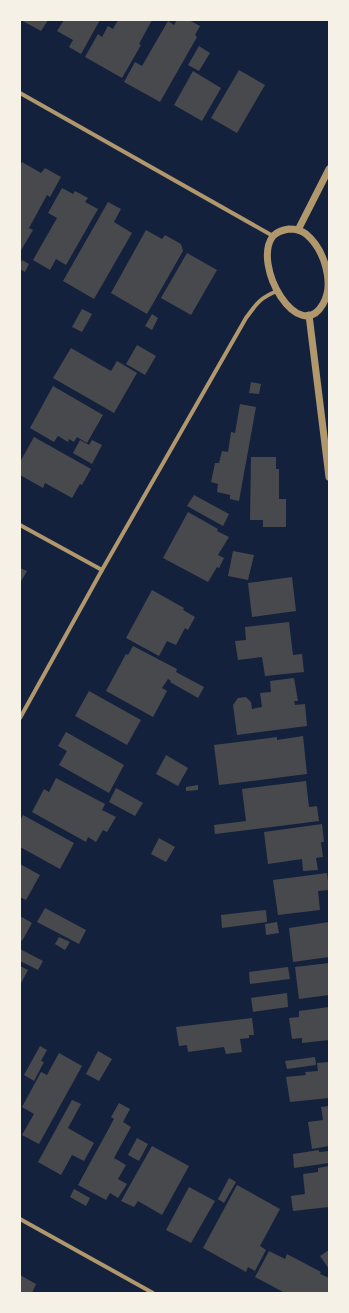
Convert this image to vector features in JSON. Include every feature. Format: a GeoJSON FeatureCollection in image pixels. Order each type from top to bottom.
{"type":"FeatureCollection","features":[{"type":"Feature","properties":{"kind":"street"},"geometry":{"type":"LineString","coordinates":[[20,93],[274,236]]}},
{"type":"Feature","properties":{"kind":"street"},"geometry":{"type":"LineString","coordinates":[[298,230],[315,194],[329,170]]}},
{"type":"Feature","properties":{"kind":"street"},"geometry":{"type":"LineString","coordinates":[[289,228],[306,234],[314,242],[327,272],[328,285],[323,304],[317,312],[303,316],[295,312],[288,306],[277,290],[272,280],[268,255],[270,244],[274,236],[281,230],[289,228]]}},
{"type":"Feature","properties":{"kind":"street"},"geometry":{"type":"LineString","coordinates":[[20,718],[102,570],[246,318],[264,296],[277,290]]}},
{"type":"Feature","properties":{"kind":"street"},"geometry":{"type":"LineString","coordinates":[[310,315],[329,478]]}},
{"type":"Feature","properties":{"kind":"street"},"geometry":{"type":"LineString","coordinates":[[20,525],[102,570]]}},
{"type":"Feature","properties":{"kind":"street"},"geometry":{"type":"LineString","coordinates":[[20,1219],[153,1293]]}},
{"type":"Feature","properties":{"kind":"building"},"geometry":{"type":"Polygon","coordinates":[[[21,20],[48,20],[41,31],[21,20]]]}},
{"type":"Feature","properties":{"kind":"building"},"geometry":{"type":"Polygon","coordinates":[[[64,20],[100,20],[81,54],[69,47],[73,40],[57,31],[64,20]]]}},
{"type":"Feature","properties":{"kind":"building"},"geometry":{"type":"Polygon","coordinates":[[[118,20],[152,20],[139,44],[141,45],[122,78],[85,57],[98,34],[102,37],[108,26],[113,29],[118,20]]]}},
{"type":"Feature","properties":{"kind":"building"},"geometry":{"type":"Polygon","coordinates":[[[177,20],[189,20],[200,26],[195,35],[197,37],[160,102],[124,82],[135,62],[142,66],[168,21],[174,25],[177,20]]]}},
{"type":"Feature","properties":{"kind":"building"},"geometry":{"type":"Polygon","coordinates":[[[199,46],[210,53],[199,71],[188,65],[199,46]]]}},
{"type":"Feature","properties":{"kind":"building"},"geometry":{"type":"Polygon","coordinates":[[[239,70],[265,85],[237,133],[211,118],[239,70]]]}},
{"type":"Feature","properties":{"kind":"building"},"geometry":{"type":"Polygon","coordinates":[[[193,71],[221,88],[202,121],[174,105],[193,71]]]}},
{"type":"Feature","properties":{"kind":"building"},"geometry":{"type":"Polygon","coordinates":[[[22,162],[41,173],[45,168],[61,177],[50,197],[47,195],[29,228],[33,230],[20,252],[20,166],[22,162]]]}},
{"type":"Feature","properties":{"kind":"building"},"geometry":{"type":"Polygon","coordinates":[[[62,188],[73,194],[75,191],[88,198],[85,202],[98,209],[66,265],[56,259],[50,270],[33,260],[57,218],[48,213],[62,188]]]}},
{"type":"Feature","properties":{"kind":"building"},"geometry":{"type":"Polygon","coordinates":[[[108,202],[121,209],[114,222],[132,233],[94,299],[63,281],[108,202]]]}},
{"type":"Feature","properties":{"kind":"building"},"geometry":{"type":"Polygon","coordinates":[[[146,230],[162,239],[165,235],[181,244],[183,251],[147,314],[111,293],[146,230]]]}},
{"type":"Feature","properties":{"kind":"building"},"geometry":{"type":"Polygon","coordinates":[[[187,253],[217,270],[191,315],[161,298],[187,253]]]}},
{"type":"Feature","properties":{"kind":"building"},"geometry":{"type":"Polygon","coordinates":[[[22,260],[29,264],[25,272],[20,269],[22,260]]]}},
{"type":"Feature","properties":{"kind":"building"},"geometry":{"type":"Polygon","coordinates":[[[82,309],[92,314],[82,332],[72,327],[82,309]]]}},
{"type":"Feature","properties":{"kind":"building"},"geometry":{"type":"Polygon","coordinates":[[[152,314],[158,318],[152,330],[145,326],[152,314]]]}},
{"type":"Feature","properties":{"kind":"building"},"geometry":{"type":"Polygon","coordinates":[[[137,345],[156,356],[145,375],[126,364],[137,345]]]}},
{"type":"Feature","properties":{"kind":"building"},"geometry":{"type":"Polygon","coordinates":[[[71,348],[111,371],[117,361],[137,373],[114,413],[53,378],[71,348]]]}},
{"type":"Feature","properties":{"kind":"building"},"geometry":{"type":"Polygon","coordinates":[[[251,382],[261,384],[259,394],[249,393],[251,382]]]}},
{"type":"Feature","properties":{"kind":"building"},"geometry":{"type":"Polygon","coordinates":[[[53,386],[103,415],[87,443],[77,437],[74,442],[69,439],[68,442],[58,436],[54,442],[30,428],[53,386]]]}},
{"type":"Feature","properties":{"kind":"building"},"geometry":{"type":"Polygon","coordinates":[[[240,404],[256,407],[239,501],[230,499],[230,495],[217,492],[218,484],[211,482],[215,463],[219,463],[222,451],[228,452],[231,432],[235,433],[240,404]]]}},
{"type":"Feature","properties":{"kind":"building"},"geometry":{"type":"Polygon","coordinates":[[[34,437],[91,469],[82,485],[80,484],[72,498],[45,483],[43,488],[20,475],[20,462],[34,437]]]}},
{"type":"Feature","properties":{"kind":"building"},"geometry":{"type":"Polygon","coordinates":[[[80,440],[89,445],[92,440],[102,445],[92,464],[73,453],[80,440]]]}},
{"type":"Feature","properties":{"kind":"building"},"geometry":{"type":"Polygon","coordinates":[[[251,457],[276,457],[276,469],[279,469],[279,499],[286,499],[286,527],[263,527],[263,520],[250,520],[251,457]]]}},
{"type":"Feature","properties":{"kind":"building"},"geometry":{"type":"Polygon","coordinates":[[[194,495],[229,514],[223,526],[187,506],[194,495]]]}},
{"type":"Feature","properties":{"kind":"building"},"geometry":{"type":"Polygon","coordinates":[[[188,512],[229,537],[218,555],[224,558],[219,568],[217,567],[208,582],[163,558],[188,512]]]}},
{"type":"Feature","properties":{"kind":"building"},"geometry":{"type":"Polygon","coordinates":[[[233,551],[254,555],[248,580],[228,576],[233,551]]]}},
{"type":"Feature","properties":{"kind":"building"},"geometry":{"type":"Polygon","coordinates":[[[20,568],[27,571],[20,583],[20,568]]]}},
{"type":"Feature","properties":{"kind":"building"},"geometry":{"type":"Polygon","coordinates":[[[292,577],[296,611],[252,617],[248,583],[292,577]]]}},
{"type":"Feature","properties":{"kind":"building"},"geometry":{"type":"Polygon","coordinates":[[[152,590],[184,608],[183,610],[195,617],[188,630],[185,628],[176,645],[167,641],[159,656],[126,638],[152,590]]]}},
{"type":"Feature","properties":{"kind":"building"},"geometry":{"type":"Polygon","coordinates":[[[289,622],[293,655],[302,654],[304,672],[265,676],[262,657],[238,660],[235,641],[246,640],[245,627],[289,622]]]}},
{"type":"Feature","properties":{"kind":"building"},"geometry":{"type":"Polygon","coordinates":[[[133,646],[177,669],[176,672],[204,687],[198,698],[170,682],[171,681],[168,679],[162,688],[167,691],[153,717],[106,691],[126,654],[128,655],[133,646]]]}},
{"type":"Feature","properties":{"kind":"building"},"geometry":{"type":"Polygon","coordinates":[[[294,678],[298,701],[294,701],[295,705],[305,704],[307,726],[237,735],[233,705],[238,698],[246,697],[251,702],[252,709],[262,707],[260,693],[271,692],[270,681],[294,678]]]}},
{"type":"Feature","properties":{"kind":"building"},"geometry":{"type":"Polygon","coordinates":[[[89,691],[141,720],[127,745],[75,716],[89,691]]]}},
{"type":"Feature","properties":{"kind":"building"},"geometry":{"type":"Polygon","coordinates":[[[66,732],[124,765],[109,793],[59,765],[67,751],[58,746],[66,732]]]}},
{"type":"Feature","properties":{"kind":"building"},"geometry":{"type":"Polygon","coordinates":[[[303,736],[307,774],[219,785],[214,745],[277,737],[277,740],[303,736]]]}},
{"type":"Feature","properties":{"kind":"building"},"geometry":{"type":"Polygon","coordinates":[[[166,755],[188,768],[178,786],[156,774],[166,755]]]}},
{"type":"Feature","properties":{"kind":"building"},"geometry":{"type":"Polygon","coordinates":[[[56,778],[105,804],[102,810],[116,817],[107,832],[103,830],[96,842],[88,837],[86,842],[32,812],[44,789],[49,792],[56,778]]]}},
{"type":"Feature","properties":{"kind":"building"},"geometry":{"type":"Polygon","coordinates":[[[306,781],[309,807],[317,806],[319,821],[215,834],[214,825],[246,821],[242,789],[306,781]]]}},
{"type":"Feature","properties":{"kind":"building"},"geometry":{"type":"Polygon","coordinates":[[[198,785],[198,790],[186,791],[186,787],[198,785]]]}},
{"type":"Feature","properties":{"kind":"building"},"geometry":{"type":"Polygon","coordinates":[[[116,788],[143,803],[135,816],[109,802],[116,788]]]}},
{"type":"Feature","properties":{"kind":"building"},"geometry":{"type":"Polygon","coordinates":[[[23,815],[74,843],[60,869],[20,847],[20,821],[23,815]]]}},
{"type":"Feature","properties":{"kind":"building"},"geometry":{"type":"Polygon","coordinates":[[[322,824],[324,842],[321,842],[323,857],[316,858],[318,870],[303,871],[302,859],[268,864],[264,832],[322,824]]]}},
{"type":"Feature","properties":{"kind":"building"},"geometry":{"type":"Polygon","coordinates":[[[159,838],[175,847],[166,862],[151,854],[159,838]]]}},
{"type":"Feature","properties":{"kind":"building"},"geometry":{"type":"Polygon","coordinates":[[[20,864],[40,875],[26,900],[20,897],[20,864]]]}},
{"type":"Feature","properties":{"kind":"building"},"geometry":{"type":"Polygon","coordinates":[[[327,873],[329,890],[318,891],[320,910],[278,915],[273,880],[327,873]]]}},
{"type":"Feature","properties":{"kind":"building"},"geometry":{"type":"Polygon","coordinates":[[[45,908],[86,930],[79,944],[37,922],[45,908]]]}},
{"type":"Feature","properties":{"kind":"building"},"geometry":{"type":"Polygon","coordinates":[[[266,910],[267,922],[222,928],[221,915],[266,910]]]}},
{"type":"Feature","properties":{"kind":"building"},"geometry":{"type":"Polygon","coordinates":[[[20,916],[32,923],[22,941],[20,940],[20,916]]]}},
{"type":"Feature","properties":{"kind":"building"},"geometry":{"type":"Polygon","coordinates":[[[277,922],[279,933],[266,935],[265,924],[277,922]]]}},
{"type":"Feature","properties":{"kind":"building"},"geometry":{"type":"Polygon","coordinates":[[[329,922],[329,957],[293,962],[289,928],[329,922]]]}},
{"type":"Feature","properties":{"kind":"building"},"geometry":{"type":"Polygon","coordinates":[[[59,937],[70,942],[65,950],[55,944],[59,937]]]}},
{"type":"Feature","properties":{"kind":"building"},"geometry":{"type":"Polygon","coordinates":[[[20,949],[43,961],[38,970],[20,961],[20,949]]]}},
{"type":"Feature","properties":{"kind":"building"},"geometry":{"type":"Polygon","coordinates":[[[329,963],[329,995],[299,999],[295,967],[329,963]]]}},
{"type":"Feature","properties":{"kind":"building"},"geometry":{"type":"Polygon","coordinates":[[[20,966],[28,970],[20,985],[20,966]]]}},
{"type":"Feature","properties":{"kind":"building"},"geometry":{"type":"Polygon","coordinates":[[[288,967],[290,979],[250,984],[249,972],[288,967]]]}},
{"type":"Feature","properties":{"kind":"building"},"geometry":{"type":"Polygon","coordinates":[[[287,993],[288,1007],[253,1012],[251,998],[287,993]]]}},
{"type":"Feature","properties":{"kind":"building"},"geometry":{"type":"Polygon","coordinates":[[[329,1007],[329,1040],[302,1043],[302,1038],[292,1039],[289,1018],[299,1017],[299,1011],[329,1007]]]}},
{"type":"Feature","properties":{"kind":"building"},"geometry":{"type":"Polygon","coordinates":[[[252,1018],[254,1035],[249,1035],[249,1038],[240,1039],[242,1052],[226,1054],[224,1047],[188,1052],[187,1045],[179,1046],[176,1027],[252,1018]]]}},
{"type":"Feature","properties":{"kind":"building"},"geometry":{"type":"Polygon","coordinates":[[[40,1046],[47,1050],[41,1061],[44,1062],[34,1081],[24,1075],[40,1046]]]}},
{"type":"Feature","properties":{"kind":"building"},"geometry":{"type":"Polygon","coordinates":[[[98,1051],[112,1059],[99,1081],[86,1074],[98,1051]]]}},
{"type":"Feature","properties":{"kind":"building"},"geometry":{"type":"Polygon","coordinates":[[[59,1053],[82,1066],[39,1144],[22,1135],[34,1114],[22,1107],[41,1072],[47,1075],[59,1053]]]}},
{"type":"Feature","properties":{"kind":"building"},"geometry":{"type":"Polygon","coordinates":[[[315,1057],[316,1065],[287,1069],[285,1061],[315,1057]]]}},
{"type":"Feature","properties":{"kind":"building"},"geometry":{"type":"Polygon","coordinates":[[[329,1062],[329,1098],[290,1102],[286,1077],[306,1075],[305,1072],[318,1071],[317,1063],[329,1062]]]}},
{"type":"Feature","properties":{"kind":"building"},"geometry":{"type":"Polygon","coordinates":[[[72,1100],[81,1104],[68,1128],[94,1143],[84,1161],[72,1155],[61,1175],[38,1162],[72,1100]]]}},
{"type":"Feature","properties":{"kind":"building"},"geometry":{"type":"Polygon","coordinates":[[[119,1103],[130,1109],[123,1122],[131,1127],[114,1158],[126,1165],[118,1179],[127,1184],[118,1198],[110,1193],[106,1200],[78,1185],[114,1119],[111,1117],[119,1103]]]}},
{"type":"Feature","properties":{"kind":"building"},"geometry":{"type":"Polygon","coordinates":[[[329,1106],[329,1146],[312,1149],[308,1122],[323,1120],[321,1107],[329,1106]]]}},
{"type":"Feature","properties":{"kind":"building"},"geometry":{"type":"Polygon","coordinates":[[[137,1138],[148,1144],[139,1161],[128,1155],[137,1138]]]}},
{"type":"Feature","properties":{"kind":"building"},"geometry":{"type":"Polygon","coordinates":[[[152,1146],[189,1166],[162,1215],[138,1201],[134,1207],[121,1201],[152,1146]]]}},
{"type":"Feature","properties":{"kind":"building"},"geometry":{"type":"Polygon","coordinates":[[[319,1150],[319,1152],[329,1151],[329,1163],[294,1168],[293,1154],[319,1150]]]}},
{"type":"Feature","properties":{"kind":"building"},"geometry":{"type":"Polygon","coordinates":[[[329,1166],[329,1207],[293,1211],[291,1196],[305,1194],[303,1174],[318,1172],[318,1168],[329,1166]]]}},
{"type":"Feature","properties":{"kind":"building"},"geometry":{"type":"Polygon","coordinates":[[[229,1178],[236,1182],[224,1203],[218,1199],[229,1178]]]}},
{"type":"Feature","properties":{"kind":"building"},"geometry":{"type":"Polygon","coordinates":[[[237,1185],[280,1209],[260,1246],[266,1250],[255,1271],[248,1267],[246,1272],[203,1248],[237,1185]]]}},
{"type":"Feature","properties":{"kind":"building"},"geometry":{"type":"Polygon","coordinates":[[[189,1187],[215,1201],[191,1243],[166,1230],[189,1187]]]}},
{"type":"Feature","properties":{"kind":"building"},"geometry":{"type":"Polygon","coordinates":[[[74,1189],[90,1198],[86,1206],[70,1197],[74,1189]]]}},
{"type":"Feature","properties":{"kind":"building"},"geometry":{"type":"Polygon","coordinates":[[[329,1250],[329,1269],[320,1256],[329,1250]]]}},
{"type":"Feature","properties":{"kind":"building"},"geometry":{"type":"Polygon","coordinates":[[[269,1251],[285,1259],[287,1254],[321,1272],[320,1274],[329,1278],[329,1293],[285,1293],[255,1277],[269,1251]]]}},
{"type":"Feature","properties":{"kind":"building"},"geometry":{"type":"Polygon","coordinates":[[[20,1275],[36,1284],[32,1293],[20,1293],[20,1275]]]}}]}
